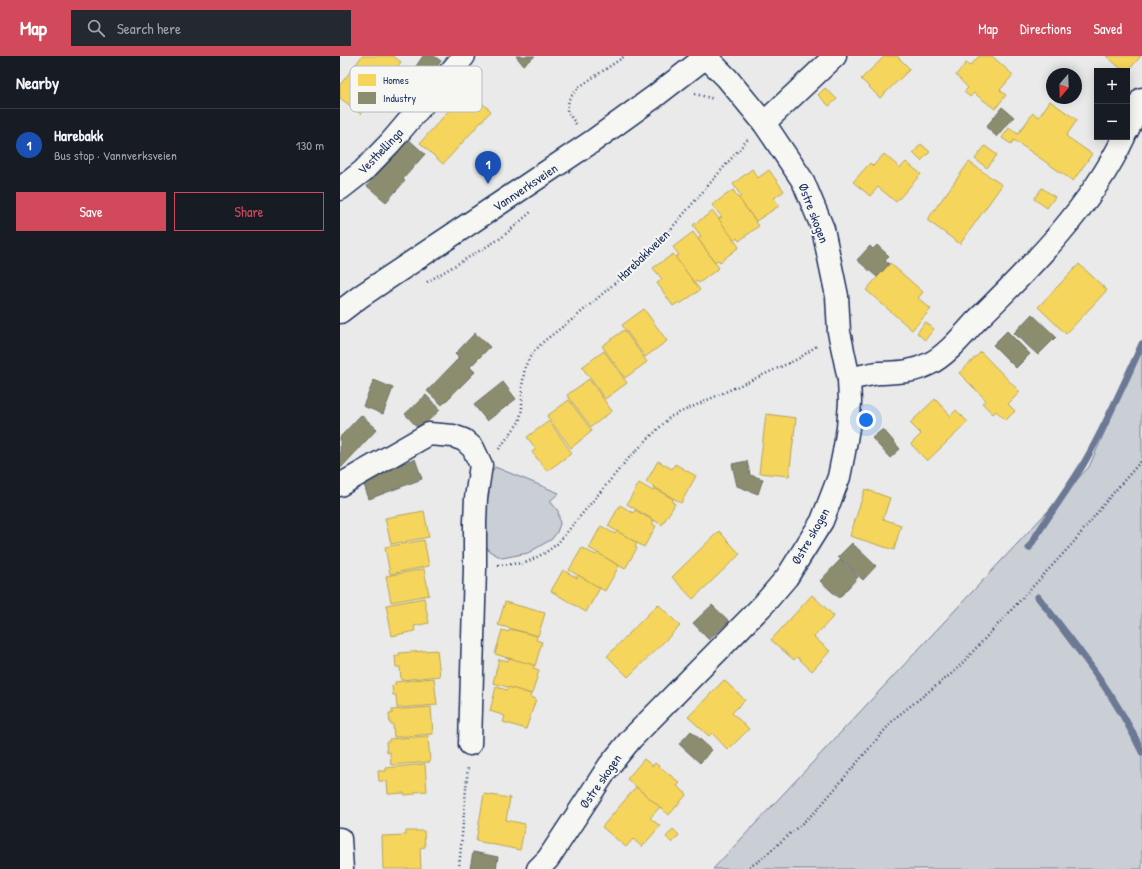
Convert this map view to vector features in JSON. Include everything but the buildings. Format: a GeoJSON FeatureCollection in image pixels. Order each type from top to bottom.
{"type":"FeatureCollection","features":[{"type":"Feature","properties":{"kind":"street","name":"Vesthellinga"},"geometry":{"type":"LineString","coordinates":[[455,66],[464,56]]}},
{"type":"Feature","properties":{"kind":"street","name":"Vannverksveien"},"geometry":{"type":"LineString","coordinates":[[340,312],[361,296],[593,141],[654,97],[706,56]]}},
{"type":"Feature","properties":{"kind":"street","name":"Østre skogen"},"geometry":{"type":"LineString","coordinates":[[538,869],[548,858],[609,766],[631,739],[764,604],[787,577],[822,521],[839,477],[848,428],[850,402],[849,379],[839,332],[838,296],[824,229],[803,181],[764,123],[727,78],[706,56]]}},
{"type":"Feature","properties":{"kind":"street"},"geometry":{"type":"LineString","coordinates":[[764,123],[835,56]]}},
{"type":"Feature","properties":{"kind":"street"},"geometry":{"type":"LineString","coordinates":[[1130,125],[1142,99]]}},
{"type":"Feature","properties":{"kind":"street","name":"Vesthellinga"},"geometry":{"type":"LineString","coordinates":[[340,189],[363,171],[390,143],[416,112]]}},
{"type":"Feature","properties":{"kind":"street"},"geometry":{"type":"LineString","coordinates":[[849,379],[878,373],[898,373],[916,370],[931,363],[946,352],[1051,244],[1097,185],[1116,155],[1123,140]]}},
{"type":"Feature","properties":{"kind":"street"},"geometry":{"type":"LineString","coordinates":[[340,485],[429,434],[453,436],[464,440],[472,448],[481,465],[476,498],[470,744]]}},
{"type":"Feature","properties":{"kind":"street"},"geometry":{"type":"LineString","coordinates":[[340,839],[342,869]]}},
{"type":"Feature","properties":{"kind":"path"},"geometry":{"type":"LineString","coordinates":[[593,141],[574,122],[567,111],[569,99],[579,87],[625,56]]}},
{"type":"Feature","properties":{"kind":"path","name":"Harebakkveien"},"geometry":{"type":"LineString","coordinates":[[481,465],[500,448],[519,422],[522,409],[522,387],[525,367],[531,355],[544,341],[578,315],[652,251],[743,144],[764,123]]}},
{"type":"Feature","properties":{"kind":"path"},"geometry":{"type":"LineString","coordinates":[[475,568],[525,563],[545,553],[557,544],[627,460],[670,417],[798,358],[839,332]]}},
{"type":"Feature","properties":{"kind":"path"},"geometry":{"type":"LineString","coordinates":[[746,869],[759,861],[816,811],[895,718],[955,671],[1073,543],[1142,460]]}},
{"type":"Feature","properties":{"kind":"path"},"geometry":{"type":"LineString","coordinates":[[459,869],[470,744]]}},
{"type":"Feature","properties":{"kind":"shaded area"},"geometry":{"type":"Polygon","coordinates":[[[1142,348],[1142,869],[713,869],[1089,467],[1142,348]]]}},
{"type":"Feature","properties":{"kind":"shaded area"},"geometry":{"type":"Polygon","coordinates":[[[495,467],[559,493],[550,501],[558,511],[560,524],[557,532],[552,539],[528,553],[502,558],[489,551],[482,537],[485,481],[495,467]]]}},
{"type":"Feature","properties":{"kind":"waterway"},"geometry":{"type":"LineString","coordinates":[[1029,548],[1092,449],[1142,344]]}},
{"type":"Feature","properties":{"kind":"waterway"},"geometry":{"type":"LineString","coordinates":[[1038,597],[1108,691],[1132,731],[1142,752]]}},
{"type":"Feature","properties":{"kind":"place","name":"Harebakk"},"geometry":{"type":"Point","coordinates":[488,184]}}]}
